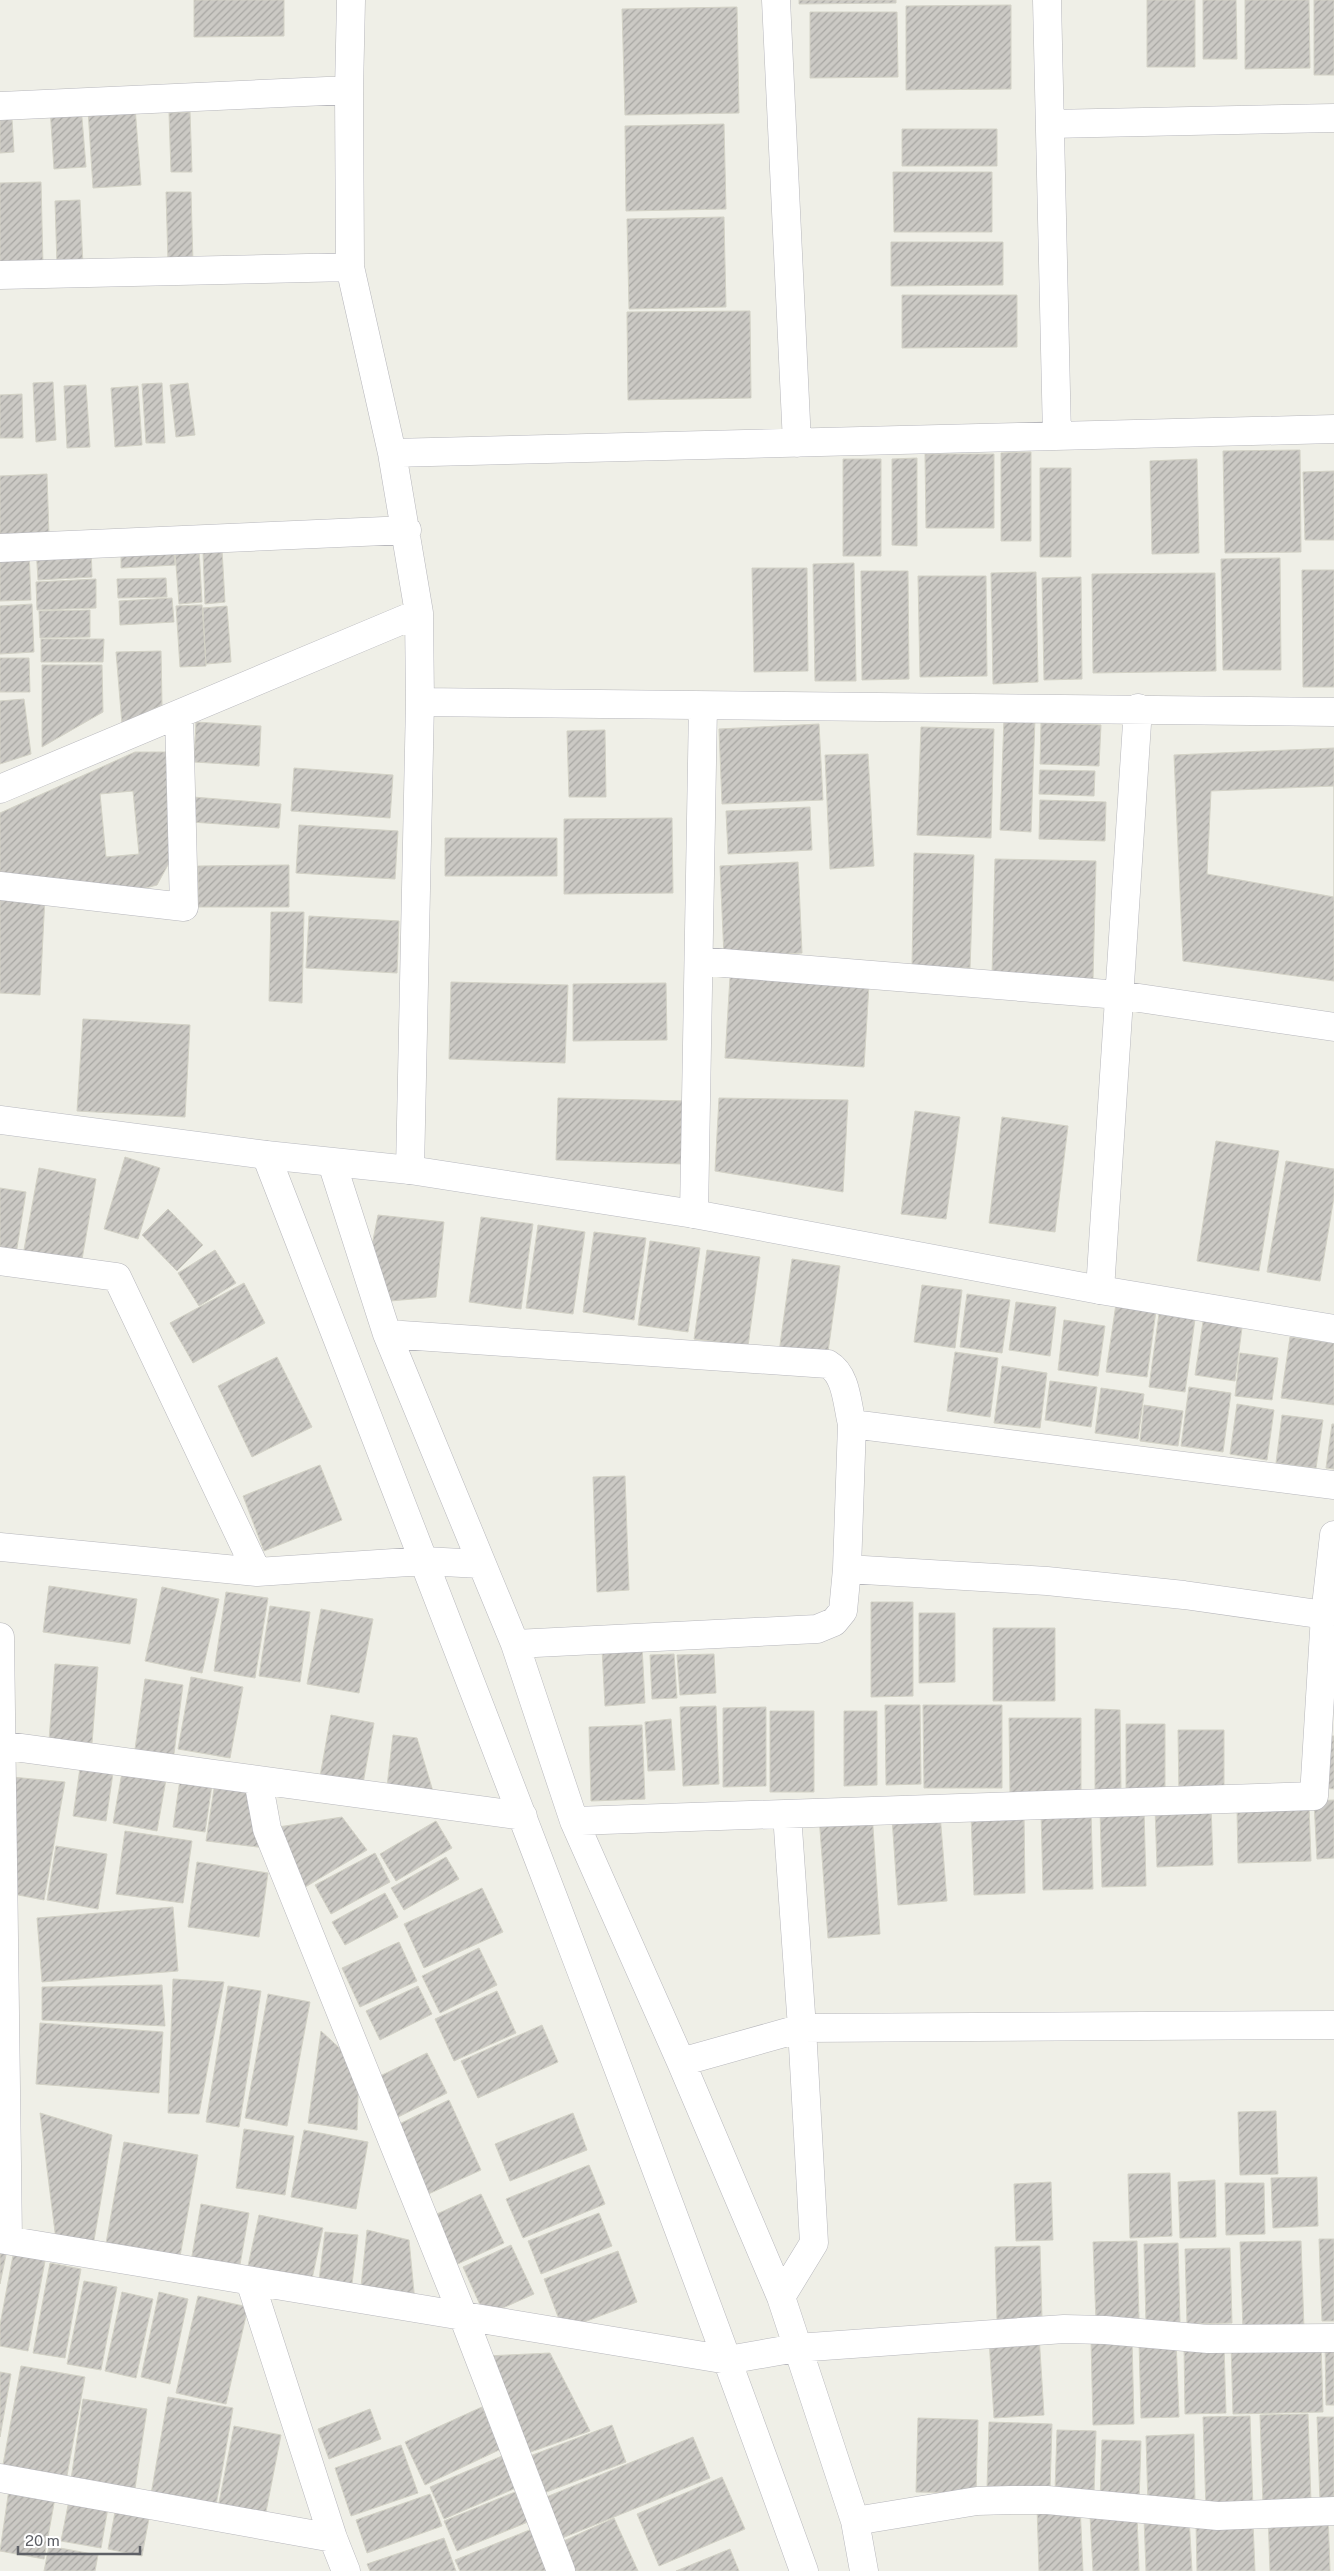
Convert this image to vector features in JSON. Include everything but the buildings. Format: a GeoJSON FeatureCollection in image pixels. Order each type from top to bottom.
{"type":"FeatureCollection","features":[{"type":"Feature","properties":{"kind":"street"},"geometry":{"type":"LineString","coordinates":[[351,0],[349,90],[350,267],[392,453],[407,530],[419,612],[420,702],[410,1170]]}},
{"type":"Feature","properties":{"kind":"street"},"geometry":{"type":"LineString","coordinates":[[776,0],[797,443]]}},
{"type":"Feature","properties":{"kind":"street"},"geometry":{"type":"LineString","coordinates":[[1047,0],[1057,436]]}},
{"type":"Feature","properties":{"kind":"street"},"geometry":{"type":"LineString","coordinates":[[0,106],[349,90]]}},
{"type":"Feature","properties":{"kind":"street"},"geometry":{"type":"LineString","coordinates":[[1050,124],[1334,118]]}},
{"type":"Feature","properties":{"kind":"street"},"geometry":{"type":"LineString","coordinates":[[0,274],[350,267]]}},
{"type":"Feature","properties":{"kind":"street"},"geometry":{"type":"LineString","coordinates":[[392,453],[1334,429]]}},
{"type":"Feature","properties":{"kind":"street"},"geometry":{"type":"LineString","coordinates":[[0,548],[407,530]]}},
{"type":"Feature","properties":{"kind":"street"},"geometry":{"type":"LineString","coordinates":[[0,789],[419,612]]}},
{"type":"Feature","properties":{"kind":"street"},"geometry":{"type":"LineString","coordinates":[[420,702],[703,706],[1138,708],[1334,712]]}},
{"type":"Feature","properties":{"kind":"street"},"geometry":{"type":"LineString","coordinates":[[694,1214],[703,706]]}},
{"type":"Feature","properties":{"kind":"street"},"geometry":{"type":"LineString","coordinates":[[1100,1290],[1138,708]]}},
{"type":"Feature","properties":{"kind":"street"},"geometry":{"type":"LineString","coordinates":[[0,886],[184,907],[179,714]]}},
{"type":"Feature","properties":{"kind":"street"},"geometry":{"type":"LineString","coordinates":[[699,961],[1119,994],[1334,1027]]}},
{"type":"Feature","properties":{"kind":"street"},"geometry":{"type":"LineString","coordinates":[[0,1120],[266,1155],[410,1170],[694,1214],[1100,1290],[1334,1329]]}},
{"type":"Feature","properties":{"kind":"street"},"geometry":{"type":"LineString","coordinates":[[266,1155],[523,1816],[728,2360],[804,2571]]}},
{"type":"Feature","properties":{"kind":"street"},"geometry":{"type":"LineString","coordinates":[[332,1163],[386,1334],[515,1644],[574,1821],[681,2062],[781,2297],[796,2348],[854,2521],[864,2571]]}},
{"type":"Feature","properties":{"kind":"street"},"geometry":{"type":"LineString","coordinates":[[0,1261],[117,1277],[257,1572]]}},
{"type":"Feature","properties":{"kind":"street"},"geometry":{"type":"LineString","coordinates":[[386,1334],[828,1364],[836,1369],[842,1380],[852,1424],[846,1569],[842,1610],[834,1622],[817,1629],[515,1644]]}},
{"type":"Feature","properties":{"kind":"street"},"geometry":{"type":"LineString","coordinates":[[852,1424],[1334,1485]]}},
{"type":"Feature","properties":{"kind":"street"},"geometry":{"type":"LineString","coordinates":[[574,1821],[1314,1796],[1325,1615],[1334,1535]]}},
{"type":"Feature","properties":{"kind":"street"},"geometry":{"type":"LineString","coordinates":[[0,1547],[257,1572],[424,1561],[481,1564]]}},
{"type":"Feature","properties":{"kind":"street"},"geometry":{"type":"LineString","coordinates":[[846,1569],[1047,1580],[1184,1595],[1325,1615]]}},
{"type":"Feature","properties":{"kind":"street"},"geometry":{"type":"LineString","coordinates":[[0,1637],[4,2240],[728,2360],[796,2348],[1064,2330],[1105,2330],[1208,2339],[1334,2338]]}},
{"type":"Feature","properties":{"kind":"street"},"geometry":{"type":"LineString","coordinates":[[1,1745],[523,1816]]}},
{"type":"Feature","properties":{"kind":"street"},"geometry":{"type":"LineString","coordinates":[[258,1780],[267,1829],[463,2316],[561,2571]]}},
{"type":"Feature","properties":{"kind":"street"},"geometry":{"type":"LineString","coordinates":[[781,2297],[814,2243],[802,2028],[787,1814]]}},
{"type":"Feature","properties":{"kind":"street"},"geometry":{"type":"LineString","coordinates":[[681,2062],[802,2028],[1334,2024]]}},
{"type":"Feature","properties":{"kind":"street"},"geometry":{"type":"LineString","coordinates":[[250,2281],[333,2538],[346,2571]]}},
{"type":"Feature","properties":{"kind":"street"},"geometry":{"type":"LineString","coordinates":[[0,2478],[333,2538]]}},
{"type":"Feature","properties":{"kind":"street"},"geometry":{"type":"LineString","coordinates":[[854,2521],[977,2501],[1011,2500],[1218,2516],[1334,2511]]}}]}
